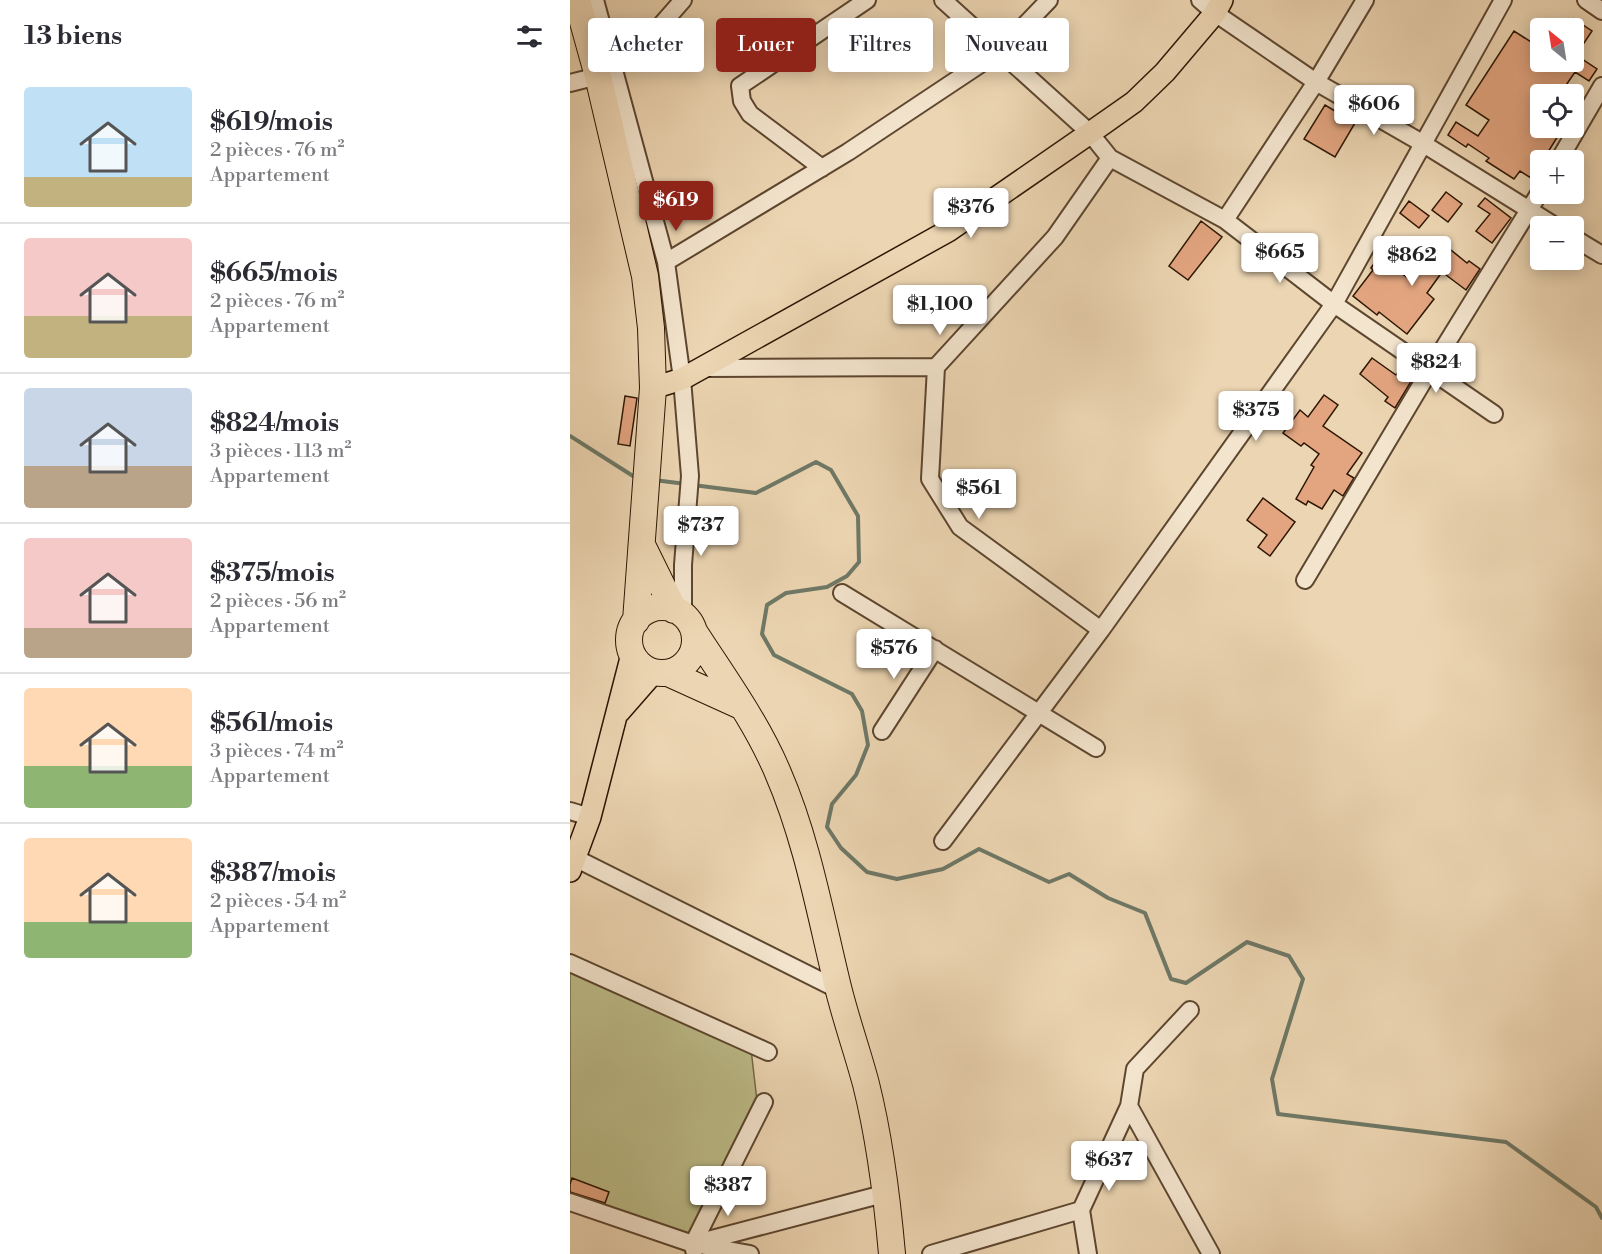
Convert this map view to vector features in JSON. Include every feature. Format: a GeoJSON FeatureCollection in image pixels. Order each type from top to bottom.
{"type":"FeatureCollection","features":[{"type":"Feature","properties":{"kind":"highway"},"geometry":{"type":"LineString","coordinates":[[577,0],[588,27]]}},
{"type":"Feature","properties":{"kind":"highway"},"geometry":{"type":"LineString","coordinates":[[606,72],[645,276],[651,328],[652,388],[636,621]]}},
{"type":"Feature","properties":{"kind":"highway"},"geometry":{"type":"LineString","coordinates":[[641,543],[695,642],[692,656],[682,667],[661,672]]}},
{"type":"Feature","properties":{"kind":"highway"},"geometry":{"type":"LineString","coordinates":[[743,707],[661,672],[645,668],[632,654],[631,631],[636,621],[654,609],[664,608],[684,619],[743,707],[778,773],[804,846],[839,990],[866,1083],[878,1136],[887,1193],[892,1254]]}},
{"type":"Feature","properties":{"kind":"main road"},"geometry":{"type":"LineString","coordinates":[[652,388],[682,379],[948,231],[1134,102],[1165,72],[1212,4]]}},
{"type":"Feature","properties":{"kind":"main road"},"geometry":{"type":"LineString","coordinates":[[572,865],[580,814],[617,715],[632,654]]}},
{"type":"Feature","properties":{"kind":"main road"},"geometry":{"type":"LineString","coordinates":[[617,715],[661,672]]}},
{"type":"Feature","properties":{"kind":"street"},"geometry":{"type":"LineString","coordinates":[[595,0],[598,18]]}},
{"type":"Feature","properties":{"kind":"street"},"geometry":{"type":"LineString","coordinates":[[667,18],[683,0]]}},
{"type":"Feature","properties":{"kind":"street"},"geometry":{"type":"LineString","coordinates":[[822,168],[750,114],[742,100],[740,86],[867,0]]}},
{"type":"Feature","properties":{"kind":"street"},"geometry":{"type":"LineString","coordinates":[[943,0],[963,18]]}},
{"type":"Feature","properties":{"kind":"street"},"geometry":{"type":"LineString","coordinates":[[1032,18],[1049,0]]}},
{"type":"Feature","properties":{"kind":"street"},"geometry":{"type":"LineString","coordinates":[[1225,220],[1316,82],[1365,0]]}},
{"type":"Feature","properties":{"kind":"street"},"geometry":{"type":"LineString","coordinates":[[943,841],[1101,630],[1334,304],[1503,0]]}},
{"type":"Feature","properties":{"kind":"street"},"geometry":{"type":"LineString","coordinates":[[1586,0],[1602,11]]}},
{"type":"Feature","properties":{"kind":"street"},"geometry":{"type":"LineString","coordinates":[[1212,4],[1316,82],[1422,143],[1538,216]]}},
{"type":"Feature","properties":{"kind":"street"},"geometry":{"type":"LineString","coordinates":[[570,83],[606,72],[666,262],[682,379],[690,476],[683,565],[684,619]]}},
{"type":"Feature","properties":{"kind":"street"},"geometry":{"type":"LineString","coordinates":[[666,262],[822,168],[968,72]]}},
{"type":"Feature","properties":{"kind":"street"},"geometry":{"type":"LineString","coordinates":[[1023,72],[1090,133],[1110,158],[1225,220],[1334,304],[1494,414]]}},
{"type":"Feature","properties":{"kind":"street"},"geometry":{"type":"LineString","coordinates":[[1565,150],[1602,86]]}},
{"type":"Feature","properties":{"kind":"street"},"geometry":{"type":"LineString","coordinates":[[1101,630],[960,527],[930,479],[936,367],[1054,237],[1110,158]]}},
{"type":"Feature","properties":{"kind":"street"},"geometry":{"type":"LineString","coordinates":[[1305,580],[1430,370],[1533,204]]}},
{"type":"Feature","properties":{"kind":"street"},"geometry":{"type":"LineString","coordinates":[[1584,244],[1602,255]]}},
{"type":"Feature","properties":{"kind":"street"},"geometry":{"type":"LineString","coordinates":[[702,368],[936,367]]}},
{"type":"Feature","properties":{"kind":"street"},"geometry":{"type":"LineString","coordinates":[[842,592],[1096,748]]}},
{"type":"Feature","properties":{"kind":"street"},"geometry":{"type":"LineString","coordinates":[[882,731],[935,649]]}},
{"type":"Feature","properties":{"kind":"street"},"geometry":{"type":"LineString","coordinates":[[572,865],[839,990]]}},
{"type":"Feature","properties":{"kind":"street"},"geometry":{"type":"LineString","coordinates":[[570,963],[768,1052]]}},
{"type":"Feature","properties":{"kind":"street"},"geometry":{"type":"LineString","coordinates":[[1088,1254],[1081,1210],[1129,1106],[1135,1069],[1190,1010]]}},
{"type":"Feature","properties":{"kind":"street"},"geometry":{"type":"LineString","coordinates":[[694,1249],[764,1102]]}},
{"type":"Feature","properties":{"kind":"street"},"geometry":{"type":"LineString","coordinates":[[1129,1106],[1212,1254]]}},
{"type":"Feature","properties":{"kind":"street"},"geometry":{"type":"LineString","coordinates":[[694,1249],[887,1193]]}},
{"type":"Feature","properties":{"kind":"street"},"geometry":{"type":"LineString","coordinates":[[570,1202],[694,1249],[750,1254]]}},
{"type":"Feature","properties":{"kind":"street"},"geometry":{"type":"LineString","coordinates":[[932,1254],[1081,1210]]}},
{"type":"Feature","properties":{"kind":"green space"},"geometry":{"type":"Polygon","coordinates":[[[570,969],[751,1049],[757,1101],[688,1235],[570,1195],[570,969]]]}},
{"type":"Feature","properties":{"kind":"building"},"geometry":{"type":"Polygon","coordinates":[[[1584,26],[1592,31],[1584,43],[1584,26]]]}},
{"type":"Feature","properties":{"kind":"building"},"geometry":{"type":"Polygon","coordinates":[[[1514,31],[1530,41],[1530,72],[1575,72],[1567,84],[1530,84],[1530,138],[1557,138],[1549,150],[1530,150],[1530,177],[1520,171],[1514,179],[1486,161],[1489,158],[1468,144],[1466,147],[1448,135],[1456,122],[1478,136],[1489,120],[1466,105],[1514,31]]]}},
{"type":"Feature","properties":{"kind":"building"},"geometry":{"type":"Polygon","coordinates":[[[1584,60],[1597,69],[1589,81],[1575,72],[1584,72],[1584,60]]]}},
{"type":"Feature","properties":{"kind":"building"},"geometry":{"type":"Polygon","coordinates":[[[1325,105],[1355,123],[1335,157],[1304,139],[1325,105]]]}},
{"type":"Feature","properties":{"kind":"building"},"geometry":{"type":"Polygon","coordinates":[[[1446,192],[1462,204],[1448,222],[1432,210],[1446,192]]]}},
{"type":"Feature","properties":{"kind":"building"},"geometry":{"type":"Polygon","coordinates":[[[1485,198],[1511,218],[1492,243],[1476,231],[1490,214],[1478,206],[1485,198]]]}},
{"type":"Feature","properties":{"kind":"building"},"geometry":{"type":"Polygon","coordinates":[[[1409,201],[1429,216],[1419,228],[1400,213],[1409,201]]]}},
{"type":"Feature","properties":{"kind":"building"},"geometry":{"type":"Polygon","coordinates":[[[1201,221],[1222,237],[1188,280],[1169,266],[1201,221]]]}},
{"type":"Feature","properties":{"kind":"building"},"geometry":{"type":"Polygon","coordinates":[[[1441,242],[1467,263],[1469,261],[1480,269],[1466,290],[1442,272],[1427,293],[1434,299],[1407,334],[1379,312],[1377,315],[1353,296],[1373,270],[1371,268],[1378,258],[1413,282],[1441,242]]]}},
{"type":"Feature","properties":{"kind":"building"},"geometry":{"type":"Polygon","coordinates":[[[1372,358],[1396,375],[1402,367],[1415,375],[1395,408],[1385,401],[1388,397],[1360,374],[1372,358]]]}},
{"type":"Feature","properties":{"kind":"building"},"geometry":{"type":"Polygon","coordinates":[[[1324,395],[1338,405],[1323,426],[1362,453],[1347,474],[1354,478],[1343,496],[1334,490],[1322,509],[1308,501],[1306,505],[1296,499],[1314,467],[1311,465],[1319,454],[1304,443],[1301,446],[1283,433],[1300,410],[1308,417],[1324,395]]]}},
{"type":"Feature","properties":{"kind":"building"},"geometry":{"type":"Polygon","coordinates":[[[625,396],[637,398],[630,446],[618,444],[625,396]]]}},
{"type":"Feature","properties":{"kind":"building"},"geometry":{"type":"Polygon","coordinates":[[[1263,498],[1295,522],[1270,556],[1258,547],[1267,535],[1247,520],[1263,498]]]}},
{"type":"Feature","properties":{"kind":"building"},"geometry":{"type":"Polygon","coordinates":[[[572,1178],[609,1192],[605,1203],[570,1192],[572,1178]]]}},
{"type":"Feature","properties":{"kind":"waterway"},"geometry":{"type":"LineString","coordinates":[[570,436],[638,477]]}},
{"type":"Feature","properties":{"kind":"waterway"},"geometry":{"type":"LineString","coordinates":[[693,485],[756,493],[816,462],[831,470],[858,516],[859,562],[847,576],[827,587],[786,593],[767,605],[762,634],[774,655],[852,694],[862,711],[868,745],[856,775],[832,804],[827,827],[841,848],[867,872],[897,879],[943,869],[979,849],[1049,882],[1069,874],[1108,898],[1145,913],[1171,979],[1186,983],[1247,942],[1289,956],[1303,979],[1272,1079],[1278,1114],[1506,1142],[1596,1207],[1602,1218]]}},
{"type":"Feature","properties":{"kind":"waterway"},"geometry":{"type":"LineString","coordinates":[[654,480],[686,484]]}}]}
